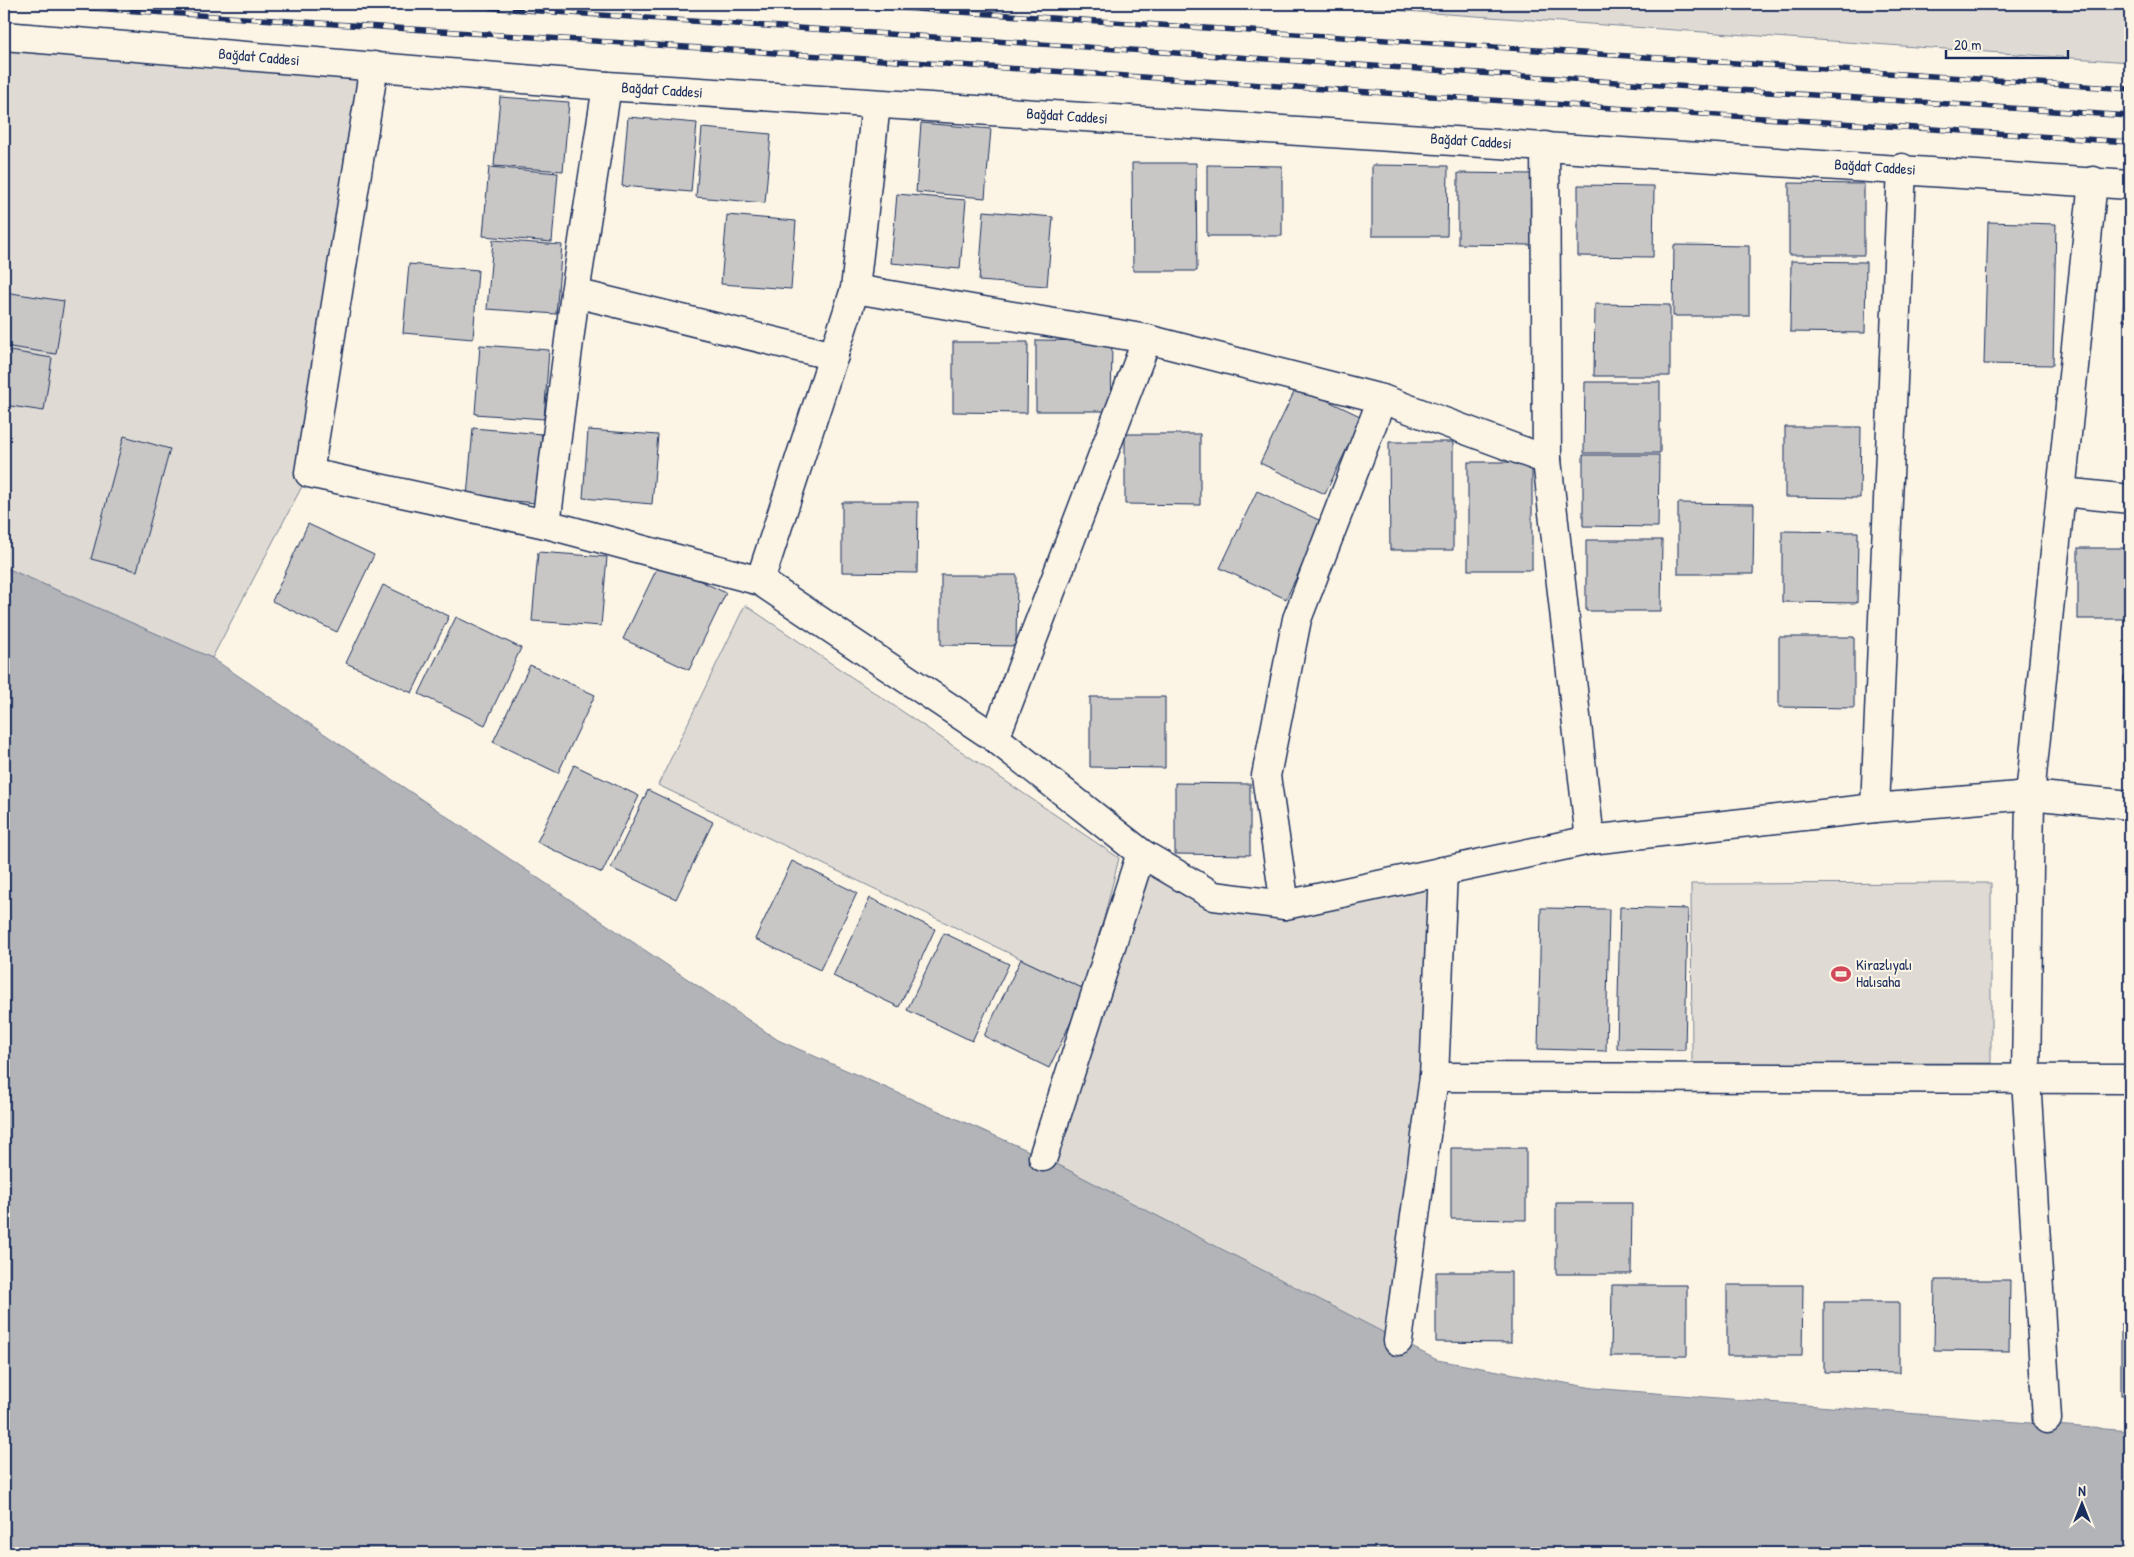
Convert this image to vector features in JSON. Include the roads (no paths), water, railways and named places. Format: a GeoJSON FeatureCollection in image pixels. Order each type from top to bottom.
{"type":"FeatureCollection","features":[{"type":"Feature","properties":{"kind":"street","name":"Bağdat Caddesi"},"geometry":{"type":"LineString","coordinates":[[4,36],[607,86],[1902,168],[2130,185]]}},
{"type":"Feature","properties":{"kind":"street"},"geometry":{"type":"LineString","coordinates":[[374,66],[309,473],[546,524],[760,580],[995,738],[1141,853],[1214,896],[1285,905],[1590,840],[1875,808],[2030,795],[2130,805]]}},
{"type":"Feature","properties":{"kind":"street"},"geometry":{"type":"LineString","coordinates":[[546,524],[576,293],[607,86]]}},
{"type":"Feature","properties":{"kind":"street"},"geometry":{"type":"LineString","coordinates":[[760,580],[855,289],[876,104]]}},
{"type":"Feature","properties":{"kind":"street"},"geometry":{"type":"LineString","coordinates":[[1546,146],[1547,460],[1590,840]]}},
{"type":"Feature","properties":{"kind":"street"},"geometry":{"type":"LineString","coordinates":[[1875,808],[1902,168]]}},
{"type":"Feature","properties":{"kind":"street"},"geometry":{"type":"LineString","coordinates":[[2047,1419],[2026,1079],[2030,795],[2093,181]]}},
{"type":"Feature","properties":{"kind":"street"},"geometry":{"type":"LineString","coordinates":[[855,289],[1147,339],[1382,399],[1547,460]]}},
{"type":"Feature","properties":{"kind":"street"},"geometry":{"type":"LineString","coordinates":[[576,293],[834,356]]}},
{"type":"Feature","properties":{"kind":"street"},"geometry":{"type":"LineString","coordinates":[[995,738],[1147,339]]}},
{"type":"Feature","properties":{"kind":"street"},"geometry":{"type":"LineString","coordinates":[[1285,905],[1266,776],[1297,619],[1382,399]]}},
{"type":"Feature","properties":{"kind":"street"},"geometry":{"type":"LineString","coordinates":[[2062,492],[2130,499]]}},
{"type":"Feature","properties":{"kind":"street"},"geometry":{"type":"LineString","coordinates":[[1043,1157],[1141,853]]}},
{"type":"Feature","properties":{"kind":"street"},"geometry":{"type":"LineString","coordinates":[[1398,1340],[1434,1077],[1443,871]]}},
{"type":"Feature","properties":{"kind":"street"},"geometry":{"type":"LineString","coordinates":[[1434,1077],[2130,1079]]}},
{"type":"Feature","properties":{"kind":"railway"},"geometry":{"type":"LineString","coordinates":[[31,4],[2130,142]]}},
{"type":"Feature","properties":{"kind":"railway"},"geometry":{"type":"LineString","coordinates":[[435,4],[2130,116]]}},
{"type":"Feature","properties":{"kind":"railway"},"geometry":{"type":"LineString","coordinates":[[840,4],[2130,89]]}},
{"type":"Feature","properties":{"kind":"place","name":"Kirazlıyalı Halısaha"},"geometry":{"type":"Point","coordinates":[1841,974]}}]}
